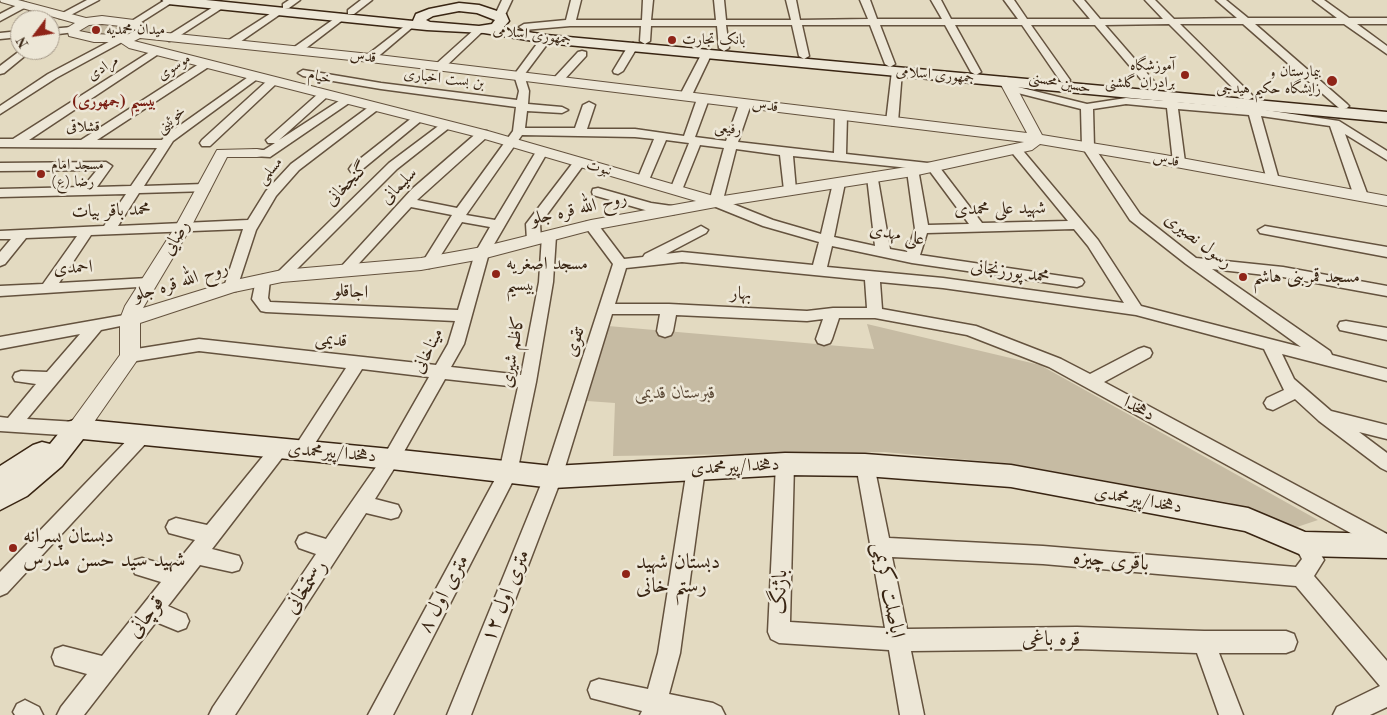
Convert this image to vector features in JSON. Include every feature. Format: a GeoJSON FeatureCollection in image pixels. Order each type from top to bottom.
{"type":"FeatureCollection","features":[{"type":"Feature","properties":{"kind":"main road"},"geometry":{"type":"LineString","coordinates":[[169,0],[227,1],[287,6],[420,22],[455,0]]}},
{"type":"Feature","properties":{"kind":"main road"},"geometry":{"type":"LineString","coordinates":[[481,30],[496,27],[500,24],[501,17],[488,0]]}},
{"type":"Feature","properties":{"kind":"main road","name":"جمهوری اسلامی"},"geometry":{"type":"LineString","coordinates":[[436,11],[459,7],[472,8],[524,27],[548,32],[707,53],[976,72],[1154,88],[1251,104],[1387,117]]}},
{"type":"Feature","properties":{"kind":"main road","name":"جمهوری اسلامی"},"geometry":{"type":"LineString","coordinates":[[420,22],[546,39],[724,48],[804,56],[893,67],[1008,85],[1172,101],[1343,106],[1387,110]]}},
{"type":"Feature","properties":{"kind":"main road"},"geometry":{"type":"LineString","coordinates":[[1,483],[18,488],[53,459],[77,429]]}},
{"type":"Feature","properties":{"kind":"main road","name":"دهخدا/پیرمحمدی"},"geometry":{"type":"LineString","coordinates":[[77,429],[391,459],[554,477],[786,464],[865,465],[1011,476],[1248,520],[1304,544],[1387,545]]}},
{"type":"Feature","properties":{"kind":"street"},"geometry":{"type":"LineString","coordinates":[[5,0],[86,22]]}},
{"type":"Feature","properties":{"kind":"street"},"geometry":{"type":"LineString","coordinates":[[62,16],[94,0]]}},
{"type":"Feature","properties":{"kind":"street"},"geometry":{"type":"LineString","coordinates":[[0,111],[52,76],[121,39],[136,29],[169,0]]}},
{"type":"Feature","properties":{"kind":"street"},"geometry":{"type":"LineString","coordinates":[[297,50],[367,0]]}},
{"type":"Feature","properties":{"kind":"street"},"geometry":{"type":"LineString","coordinates":[[501,17],[507,0]]}},
{"type":"Feature","properties":{"kind":"street"},"geometry":{"type":"LineString","coordinates":[[570,23],[576,0]]}},
{"type":"Feature","properties":{"kind":"street"},"geometry":{"type":"LineString","coordinates":[[618,71],[639,44],[646,23],[648,0]]}},
{"type":"Feature","properties":{"kind":"street"},"geometry":{"type":"LineString","coordinates":[[719,0],[724,48]]}},
{"type":"Feature","properties":{"kind":"street"},"geometry":{"type":"LineString","coordinates":[[792,0],[804,56]]}},
{"type":"Feature","properties":{"kind":"street"},"geometry":{"type":"LineString","coordinates":[[864,0],[893,67],[892,122]]}},
{"type":"Feature","properties":{"kind":"street"},"geometry":{"type":"LineString","coordinates":[[936,0],[976,72]]}},
{"type":"Feature","properties":{"kind":"street"},"geometry":{"type":"LineString","coordinates":[[1009,0],[1065,80]]}},
{"type":"Feature","properties":{"kind":"street"},"geometry":{"type":"LineString","coordinates":[[1078,0],[1154,88]]}},
{"type":"Feature","properties":{"kind":"street"},"geometry":{"type":"LineString","coordinates":[[1150,0],[1251,104],[1273,180]]}},
{"type":"Feature","properties":{"kind":"street"},"geometry":{"type":"LineString","coordinates":[[1220,0],[1343,106]]}},
{"type":"Feature","properties":{"kind":"street"},"geometry":{"type":"LineString","coordinates":[[1318,0],[1387,51]]}},
{"type":"Feature","properties":{"kind":"street"},"geometry":{"type":"LineString","coordinates":[[169,38],[227,1]]}},
{"type":"Feature","properties":{"kind":"street"},"geometry":{"type":"LineString","coordinates":[[0,18],[23,5]]}},
{"type":"Feature","properties":{"kind":"street"},"geometry":{"type":"LineString","coordinates":[[233,42],[287,6]]}},
{"type":"Feature","properties":{"kind":"street"},"geometry":{"type":"LineString","coordinates":[[72,30],[76,25],[102,20],[136,29]]}},
{"type":"Feature","properties":{"kind":"street"},"geometry":{"type":"LineString","coordinates":[[524,27],[570,23],[1387,21]]}},
{"type":"Feature","properties":{"kind":"street"},"geometry":{"type":"LineString","coordinates":[[370,58],[420,22]]}},
{"type":"Feature","properties":{"kind":"street","name":"قدس"},"geometry":{"type":"LineString","coordinates":[[136,29],[169,38],[233,42],[519,75],[1037,139],[1179,162],[1387,201]]}},
{"type":"Feature","properties":{"kind":"street"},"geometry":{"type":"LineString","coordinates":[[60,31],[72,30],[84,36],[121,39]]}},
{"type":"Feature","properties":{"kind":"street"},"geometry":{"type":"LineString","coordinates":[[440,66],[481,30]]}},
{"type":"Feature","properties":{"kind":"street","name":"خیام"},"geometry":{"type":"LineString","coordinates":[[121,39],[133,45],[445,126],[483,134],[515,137]]}},
{"type":"Feature","properties":{"kind":"street"},"geometry":{"type":"LineString","coordinates":[[429,262],[459,215],[515,137],[524,90],[519,75],[546,39]]}},
{"type":"Feature","properties":{"kind":"street","name":"مرادی"},"geometry":{"type":"LineString","coordinates":[[16,143],[156,51]]}},
{"type":"Feature","properties":{"kind":"street"},"geometry":{"type":"LineString","coordinates":[[685,97],[707,53]]}},
{"type":"Feature","properties":{"kind":"street"},"geometry":{"type":"LineString","coordinates":[[558,80],[582,54]]}},
{"type":"Feature","properties":{"kind":"street"},"geometry":{"type":"LineString","coordinates":[[0,71],[14,60]]}},
{"type":"Feature","properties":{"kind":"street","name":"موسوی"},"geometry":{"type":"LineString","coordinates":[[83,144],[206,64]]}},
{"type":"Feature","properties":{"kind":"street","name":"بن بست اخباری"},"geometry":{"type":"LineString","coordinates":[[303,73],[381,86],[562,110]]}},
{"type":"Feature","properties":{"kind":"street","name":"خوئینی"},"geometry":{"type":"LineString","coordinates":[[108,230],[169,139],[255,77]]}},
{"type":"Feature","properties":{"kind":"street"},"geometry":{"type":"LineString","coordinates":[[206,143],[272,82]]}},
{"type":"Feature","properties":{"kind":"street"},"geometry":{"type":"LineString","coordinates":[[1008,85],[1037,139]]}},
{"type":"Feature","properties":{"kind":"street","name":"حسین محسنی"},"geometry":{"type":"LineString","coordinates":[[1008,85],[1087,106],[1126,101],[1172,101]]}},
{"type":"Feature","properties":{"kind":"street"},"geometry":{"type":"LineString","coordinates":[[257,153],[323,95]]}},
{"type":"Feature","properties":{"kind":"street"},"geometry":{"type":"LineString","coordinates":[[676,190],[703,99]]}},
{"type":"Feature","properties":{"kind":"street"},"geometry":{"type":"LineString","coordinates":[[257,153],[266,154],[346,101]]}},
{"type":"Feature","properties":{"kind":"street"},"geometry":{"type":"LineString","coordinates":[[1172,101],[1179,162]]}},
{"type":"Feature","properties":{"kind":"street"},"geometry":{"type":"LineString","coordinates":[[716,202],[731,145],[745,104]]}},
{"type":"Feature","properties":{"kind":"street"},"geometry":{"type":"LineString","coordinates":[[1251,104],[1336,123],[1387,156]]}},
{"type":"Feature","properties":{"kind":"street"},"geometry":{"type":"LineString","coordinates":[[580,132],[589,105]]}},
{"type":"Feature","properties":{"kind":"street"},"geometry":{"type":"LineString","coordinates":[[1087,106],[1088,147]]}},
{"type":"Feature","properties":{"kind":"street","name":"مسلمی"},"geometry":{"type":"LineString","coordinates":[[232,287],[249,230],[271,194],[295,167],[374,108]]}},
{"type":"Feature","properties":{"kind":"street"},"geometry":{"type":"LineString","coordinates":[[840,157],[841,115]]}},
{"type":"Feature","properties":{"kind":"street"},"geometry":{"type":"LineString","coordinates":[[355,169],[417,119]]}},
{"type":"Feature","properties":{"kind":"street"},"geometry":{"type":"LineString","coordinates":[[1336,123],[1361,196]]}},
{"type":"Feature","properties":{"kind":"street","name":"گنجخانی"},"geometry":{"type":"LineString","coordinates":[[282,276],[393,166],[445,126]]}},
{"type":"Feature","properties":{"kind":"street","name":"رفیعی"},"geometry":{"type":"LineString","coordinates":[[515,137],[580,132],[636,133],[786,152],[933,167]]}},
{"type":"Feature","properties":{"kind":"street","name":"سلیمانی"},"geometry":{"type":"LineString","coordinates":[[346,269],[408,202],[483,134]]}},
{"type":"Feature","properties":{"kind":"street","name":"نبوت"},"geometry":{"type":"LineString","coordinates":[[515,137],[541,152],[716,202]]}},
{"type":"Feature","properties":{"kind":"street"},"geometry":{"type":"LineString","coordinates":[[643,180],[661,137]]}},
{"type":"Feature","properties":{"kind":"street","name":"روح الله قره جلو"},"geometry":{"type":"LineString","coordinates":[[130,319],[232,287],[282,276],[429,262],[482,253],[592,225],[716,202],[933,167],[1027,147],[1037,139]]}},
{"type":"Feature","properties":{"kind":"street","name":"قشلاقی"},"geometry":{"type":"LineString","coordinates":[[0,143],[166,144]]}},
{"type":"Feature","properties":{"kind":"street","name":"رسول نصیری"},"geometry":{"type":"LineString","coordinates":[[1088,147],[1135,217],[1191,261],[1332,361]]}},
{"type":"Feature","properties":{"kind":"street"},"geometry":{"type":"LineString","coordinates":[[1015,149],[1093,243],[1136,310]]}},
{"type":"Feature","properties":{"kind":"street"},"geometry":{"type":"LineString","coordinates":[[482,253],[541,152]]}},
{"type":"Feature","properties":{"kind":"street"},"geometry":{"type":"LineString","coordinates":[[786,152],[790,190]]}},
{"type":"Feature","properties":{"kind":"street","name":"رضایی"},"geometry":{"type":"LineString","coordinates":[[130,356],[130,319],[134,306],[183,227],[222,153],[257,153]]}},
{"type":"Feature","properties":{"kind":"street","name":"کاظم شیری"},"geometry":{"type":"LineString","coordinates":[[508,473],[528,382],[546,282],[542,238],[532,224],[579,163]]}},
{"type":"Feature","properties":{"kind":"street"},"geometry":{"type":"LineString","coordinates":[[0,167],[106,166],[87,191]]}},
{"type":"Feature","properties":{"kind":"street"},"geometry":{"type":"LineString","coordinates":[[933,167],[979,228]]}},
{"type":"Feature","properties":{"kind":"street"},"geometry":{"type":"LineString","coordinates":[[912,258],[922,229],[913,171]]}},
{"type":"Feature","properties":{"kind":"street"},"geometry":{"type":"LineString","coordinates":[[873,178],[883,251]]}},
{"type":"Feature","properties":{"kind":"street"},"geometry":{"type":"LineString","coordinates":[[819,271],[839,183]]}},
{"type":"Feature","properties":{"kind":"street"},"geometry":{"type":"LineString","coordinates":[[0,193],[204,188]]}},
{"type":"Feature","properties":{"kind":"street"},"geometry":{"type":"LineString","coordinates":[[598,192],[650,207],[674,210]]}},
{"type":"Feature","properties":{"kind":"street"},"geometry":{"type":"LineString","coordinates":[[408,202],[498,224]]}},
{"type":"Feature","properties":{"kind":"street","name":"علی مهدی"},"geometry":{"type":"LineString","coordinates":[[716,202],[768,223],[826,240],[912,258],[1077,282]]}},
{"type":"Feature","properties":{"kind":"street","name":"محمد باقر بیات"},"geometry":{"type":"LineString","coordinates":[[0,235],[253,224]]}},
{"type":"Feature","properties":{"kind":"street"},"geometry":{"type":"LineString","coordinates":[[592,225],[620,264]]}},
{"type":"Feature","properties":{"kind":"street","name":"شهید علی محمدی"},"geometry":{"type":"LineString","coordinates":[[922,229],[1078,226]]}},
{"type":"Feature","properties":{"kind":"street"},"geometry":{"type":"LineString","coordinates":[[641,261],[701,230]]}},
{"type":"Feature","properties":{"kind":"street"},"geometry":{"type":"LineString","coordinates":[[1264,230],[1387,252]]}},
{"type":"Feature","properties":{"kind":"street"},"geometry":{"type":"LineString","coordinates":[[48,288],[87,231]]}},
{"type":"Feature","properties":{"kind":"street"},"geometry":{"type":"LineString","coordinates":[[0,261],[22,234]]}},
{"type":"Feature","properties":{"kind":"street","name":"میناخانی"},"geometry":{"type":"LineString","coordinates":[[391,459],[456,344],[482,253]]}},
{"type":"Feature","properties":{"kind":"street","name":"محمد پورزنجانی"},"geometry":{"type":"LineString","coordinates":[[620,264],[682,257],[943,283],[1136,310],[1387,375]]}},
{"type":"Feature","properties":{"kind":"street"},"geometry":{"type":"LineString","coordinates":[[1191,261],[1283,272],[1387,291]]}},
{"type":"Feature","properties":{"kind":"street","name":"تقوی"},"geometry":{"type":"LineString","coordinates":[[554,477],[620,264]]}},
{"type":"Feature","properties":{"kind":"street"},"geometry":{"type":"LineString","coordinates":[[872,276],[875,313]]}},
{"type":"Feature","properties":{"kind":"street","name":"اجاقلو"},"geometry":{"type":"LineString","coordinates":[[264,280],[260,299],[266,307],[464,316]]}},
{"type":"Feature","properties":{"kind":"street","name":"احمدی"},"geometry":{"type":"LineString","coordinates":[[0,290],[148,283]]}},
{"type":"Feature","properties":{"kind":"street","name":"بهار"},"geometry":{"type":"LineString","coordinates":[[606,309],[669,309],[808,316],[833,313],[875,313]]}},
{"type":"Feature","properties":{"kind":"street"},"geometry":{"type":"LineString","coordinates":[[665,331],[669,309]]}},
{"type":"Feature","properties":{"kind":"street"},"geometry":{"type":"LineString","coordinates":[[824,339],[833,313]]}},
{"type":"Feature","properties":{"kind":"street","name":"دهخدا"},"geometry":{"type":"LineString","coordinates":[[875,313],[970,330],[1055,363],[1387,545]]}},
{"type":"Feature","properties":{"kind":"street"},"geometry":{"type":"LineString","coordinates":[[0,343],[130,319]]}},
{"type":"Feature","properties":{"kind":"street"},"geometry":{"type":"LineString","coordinates":[[6,425],[51,379],[96,325]]}},
{"type":"Feature","properties":{"kind":"street"},"geometry":{"type":"LineString","coordinates":[[1346,326],[1387,334]]}},
{"type":"Feature","properties":{"kind":"street","name":"قدیمی"},"geometry":{"type":"LineString","coordinates":[[130,356],[199,345],[528,382]]}},
{"type":"Feature","properties":{"kind":"street"},"geometry":{"type":"LineString","coordinates":[[1270,345],[1288,383],[1324,416],[1387,463]]}},
{"type":"Feature","properties":{"kind":"street"},"geometry":{"type":"LineString","coordinates":[[1090,382],[1144,353]]}},
{"type":"Feature","properties":{"kind":"street"},"geometry":{"type":"LineString","coordinates":[[6,425],[77,429],[130,356]]}},
{"type":"Feature","properties":{"kind":"street","name":"قوچانی"},"geometry":{"type":"LineString","coordinates":[[69,715],[210,536],[290,450],[358,363]]}},
{"type":"Feature","properties":{"kind":"street"},"geometry":{"type":"LineString","coordinates":[[21,377],[51,379]]}},
{"type":"Feature","properties":{"kind":"street"},"geometry":{"type":"LineString","coordinates":[[1273,403],[1297,391]]}},
{"type":"Feature","properties":{"kind":"street"},"geometry":{"type":"LineString","coordinates":[[1324,416],[1387,432]]}},
{"type":"Feature","properties":{"kind":"street"},"geometry":{"type":"LineString","coordinates":[[0,586],[142,436]]}},
{"type":"Feature","properties":{"kind":"street","name":"رستمخانی"},"geometry":{"type":"LineString","coordinates":[[221,715],[391,459]]}},
{"type":"Feature","properties":{"kind":"street","name":"باژنگ"},"geometry":{"type":"LineString","coordinates":[[786,464],[779,632],[898,640]]}},
{"type":"Feature","properties":{"kind":"street","name":"اباصلت کریمی"},"geometry":{"type":"LineString","coordinates":[[865,465],[912,715]]}},
{"type":"Feature","properties":{"kind":"street"},"geometry":{"type":"LineString","coordinates":[[653,709],[669,652],[696,469]]}},
{"type":"Feature","properties":{"kind":"street","name":"۸ متری اول"},"geometry":{"type":"LineString","coordinates":[[380,715],[508,473]]}},
{"type":"Feature","properties":{"kind":"street","name":"۱۲ متری اول"},"geometry":{"type":"LineString","coordinates":[[459,715],[554,477]]}},
{"type":"Feature","properties":{"kind":"street"},"geometry":{"type":"LineString","coordinates":[[361,504],[391,511]]}},
{"type":"Feature","properties":{"kind":"street"},"geometry":{"type":"LineString","coordinates":[[176,527],[210,536]]}},
{"type":"Feature","properties":{"kind":"street"},"geometry":{"type":"LineString","coordinates":[[306,542],[331,550]]}},
{"type":"Feature","properties":{"kind":"street"},"geometry":{"type":"LineString","coordinates":[[1304,544],[1314,560],[1301,577],[1387,678]]}},
{"type":"Feature","properties":{"kind":"street","name":"باقری چیزه"},"geometry":{"type":"LineString","coordinates":[[880,547],[1043,555],[1301,577]]}},
{"type":"Feature","properties":{"kind":"street"},"geometry":{"type":"LineString","coordinates":[[195,555],[232,563]]}},
{"type":"Feature","properties":{"kind":"street"},"geometry":{"type":"LineString","coordinates":[[142,567],[177,578]]}},
{"type":"Feature","properties":{"kind":"street"},"geometry":{"type":"LineString","coordinates":[[152,610],[178,621]]}},
{"type":"Feature","properties":{"kind":"street","name":"قره باغی"},"geometry":{"type":"LineString","coordinates":[[898,640],[1077,638],[1204,642]]}},
{"type":"Feature","properties":{"kind":"street"},"geometry":{"type":"LineString","coordinates":[[1231,715],[1204,642],[1286,642]]}},
{"type":"Feature","properties":{"kind":"street"},"geometry":{"type":"LineString","coordinates":[[63,657],[106,668]]}},
{"type":"Feature","properties":{"kind":"street"},"geometry":{"type":"LineString","coordinates":[[599,690],[653,709],[713,715]]}},
{"type":"Feature","properties":{"kind":"street"},"geometry":{"type":"LineString","coordinates":[[1355,713],[1387,695]]}},
{"type":"Feature","properties":{"kind":"green space","name":"میدان محمدیه"},"geometry":{"type":"Polygon","coordinates":[[[100,23],[121,26],[124,31],[109,35],[80,31],[87,24],[100,23]]]}},
{"type":"Feature","properties":{"kind":"green space","name":"قبرستان قدیمى"},"geometry":{"type":"Polygon","coordinates":[[[867,324],[1040,365],[1318,520],[1291,529],[1230,503],[1013,464],[884,452],[613,456],[615,403],[587,401],[608,326],[874,349],[867,324]]]}},
{"type":"Feature","properties":{"kind":"place","name":"میدان محمدیه"},"geometry":{"type":"Point","coordinates":[96,30]}},
{"type":"Feature","properties":{"kind":"place","name":"بانک تجارت"},"geometry":{"type":"Point","coordinates":[672,40]}},
{"type":"Feature","properties":{"kind":"place","name":"آموزشگاه برادران گلشنی"},"geometry":{"type":"Point","coordinates":[1185,75]}},
{"type":"Feature","properties":{"kind":"place","name":"بيمارستان و زايشگاه حكيم هيدجی"},"geometry":{"type":"Point","coordinates":[1332,81]}},
{"type":"Feature","properties":{"kind":"place","name":"مسجد امام رضا (ع)"},"geometry":{"type":"Point","coordinates":[41,174]}},
{"type":"Feature","properties":{"kind":"place","name":"مسجد اصغریه بیسیم"},"geometry":{"type":"Point","coordinates":[496,274]}},
{"type":"Feature","properties":{"kind":"place","name":"مسجد قمربنی هاشم"},"geometry":{"type":"Point","coordinates":[1243,277]}},
{"type":"Feature","properties":{"kind":"place","name":"دبستان پسرانه شهید سید حسن مدرس"},"geometry":{"type":"Point","coordinates":[13,548]}},
{"type":"Feature","properties":{"kind":"place","name":"دبستان شهید رستم خانی"},"geometry":{"type":"Point","coordinates":[626,574]}},
{"type":"Feature","properties":{"kind":"district","name":"(بیسیم (جمهوری"},"geometry":{"type":"Point","coordinates":[114,102]}}]}
